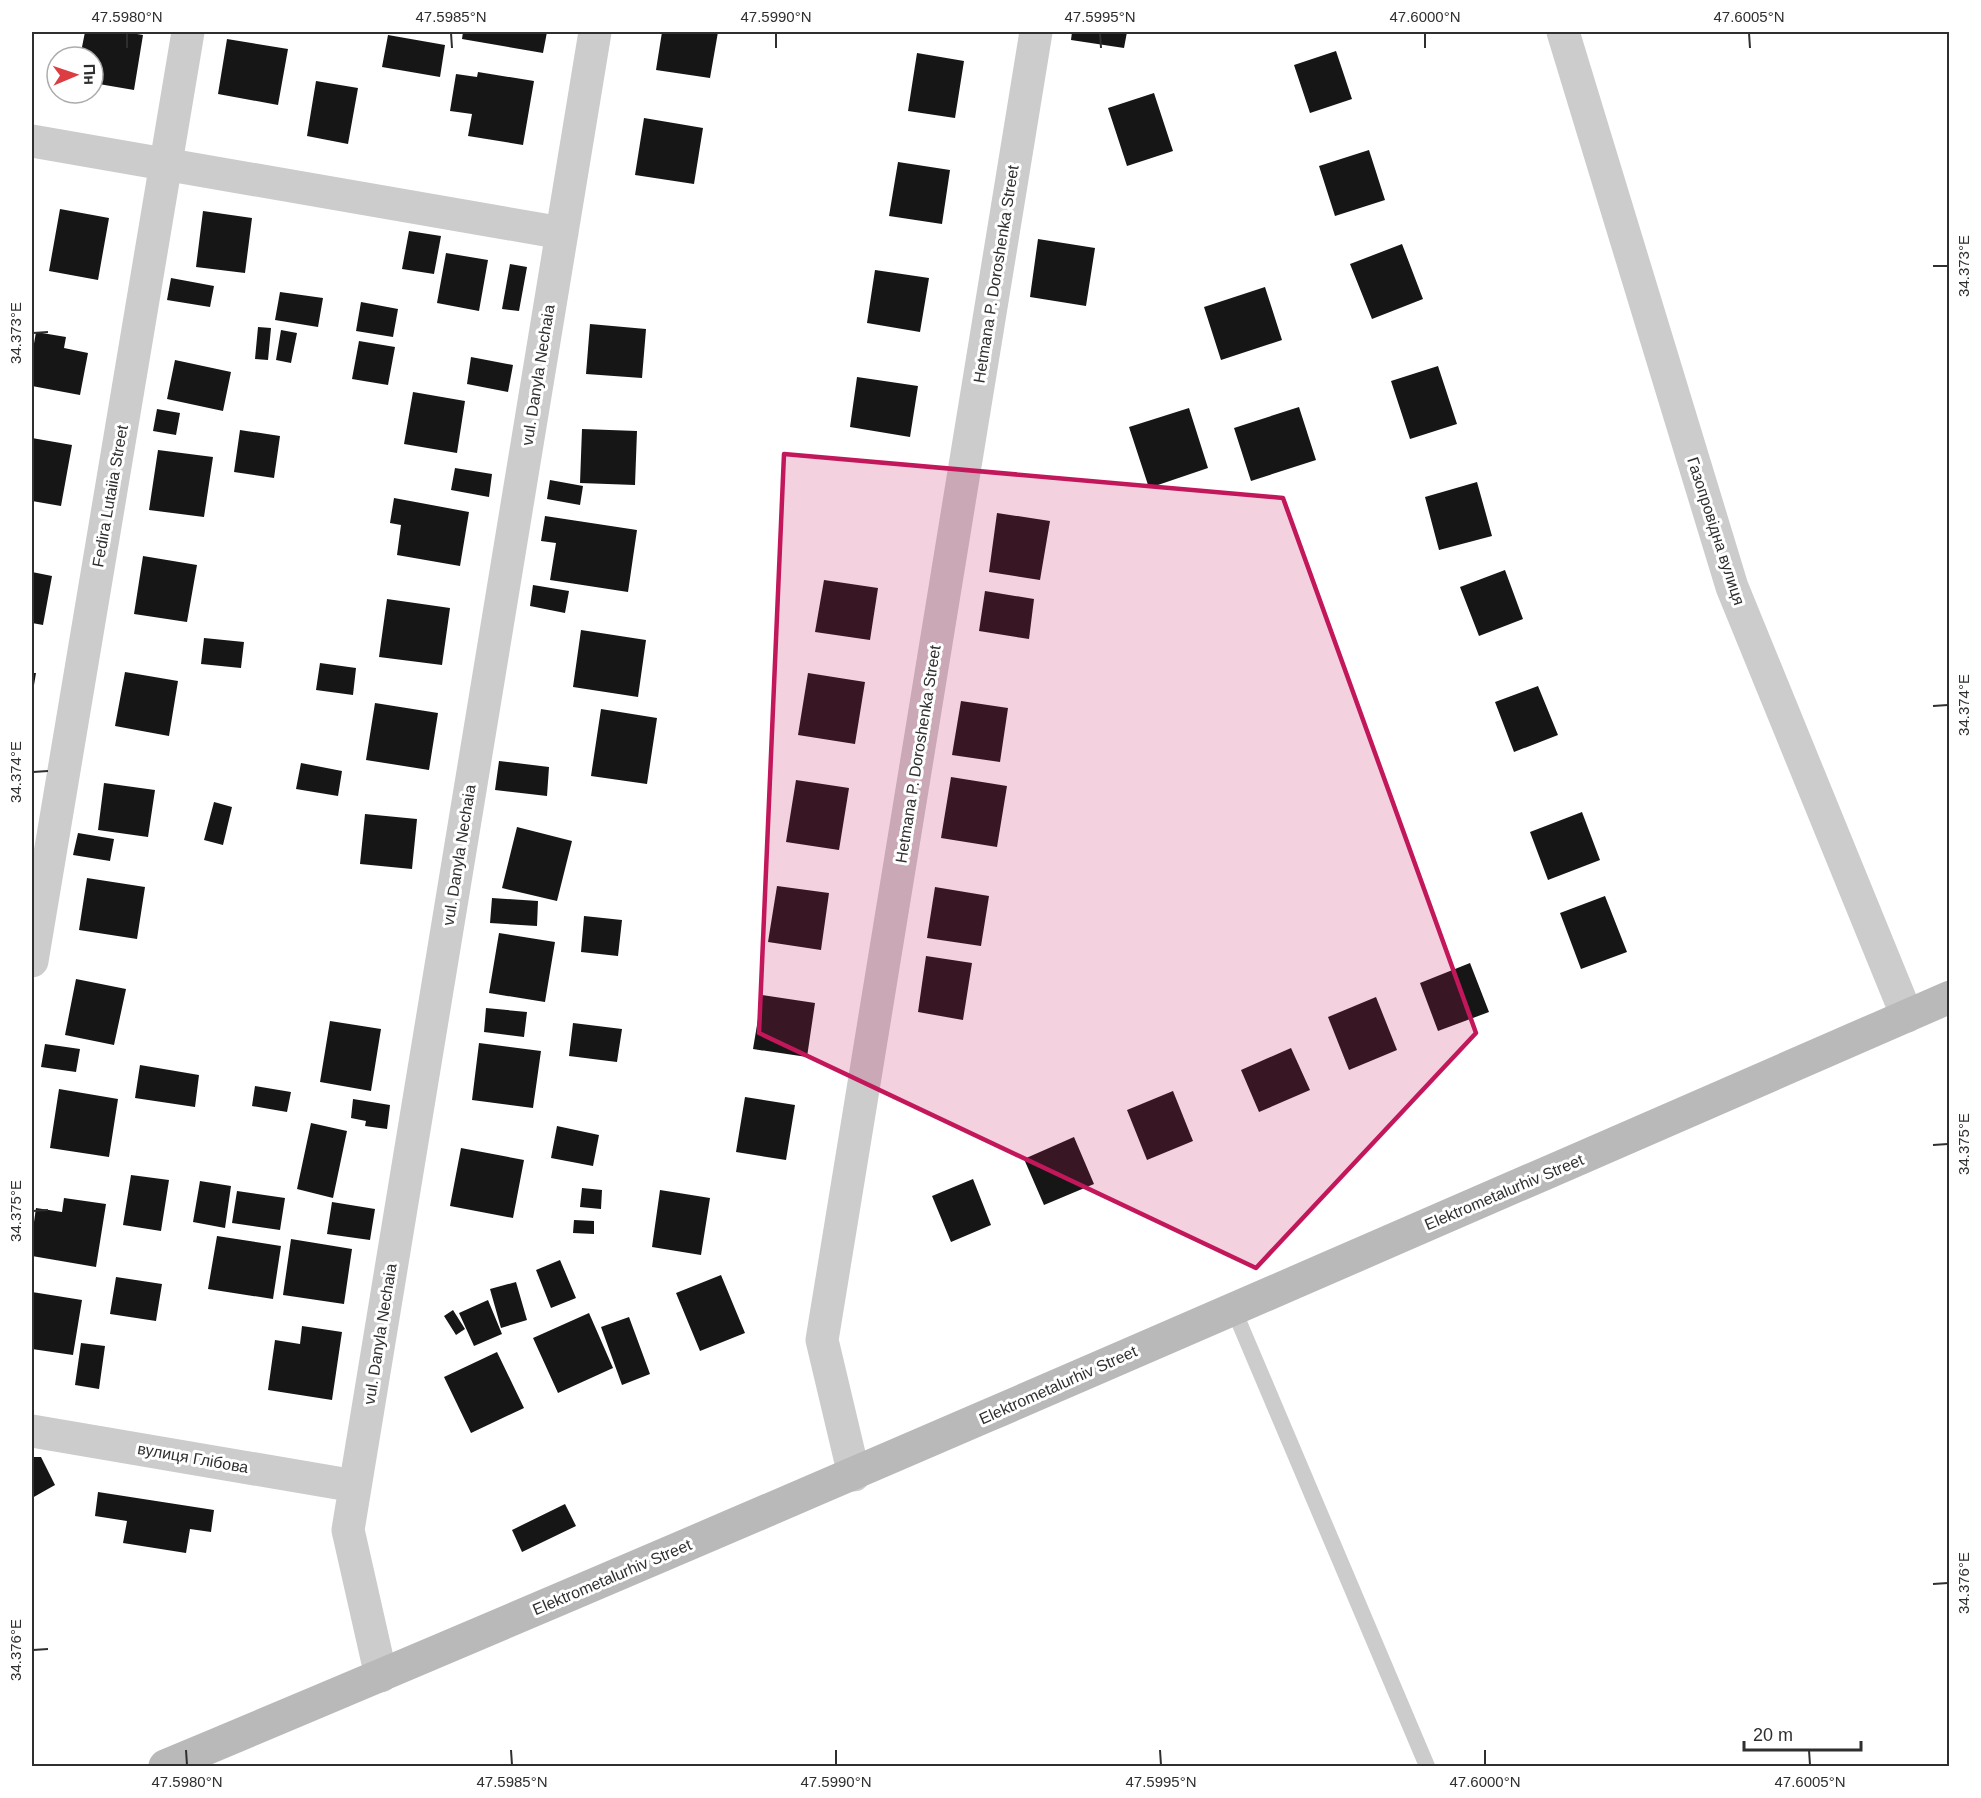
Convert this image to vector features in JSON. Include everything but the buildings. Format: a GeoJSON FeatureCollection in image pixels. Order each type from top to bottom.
{"type":"FeatureCollection","features":[{"type":"Feature","properties":{"kind":"main road","name":"Elektrometalurhiv Street"},"geometry":{"type":"LineString","coordinates":[[165,1767],[854,1475],[1950,997]]}},
{"type":"Feature","properties":{"kind":"street","name":"Fedira Lutaiia Street"},"geometry":{"type":"LineString","coordinates":[[32,961],[188,32]]}},
{"type":"Feature","properties":{"kind":"street","name":"vul. Danyla Nechaia"},"geometry":{"type":"LineString","coordinates":[[381,1676],[348,1530],[595,32]]}},
{"type":"Feature","properties":{"kind":"street","name":"Hetmana P. Doroshenka Street"},"geometry":{"type":"LineString","coordinates":[[854,1475],[822,1340],[1036,32]]}},
{"type":"Feature","properties":{"kind":"street","name":"Газопровідна вулиця"},"geometry":{"type":"LineString","coordinates":[[1563,32],[1732,587],[1907,1016]]}},
{"type":"Feature","properties":{"kind":"street"},"geometry":{"type":"LineString","coordinates":[[32,141],[562,233]]}},
{"type":"Feature","properties":{"kind":"street","name":"вулиця Глібова"},"geometry":{"type":"LineString","coordinates":[[32,1431],[355,1486]]}},
{"type":"Feature","properties":{"kind":"lane"},"geometry":{"type":"LineString","coordinates":[[1233,1308],[1428,1767]]}},
{"type":"Feature","properties":{"kind":"highlighted area"},"geometry":{"type":"Polygon","coordinates":[[[784,454],[1283,498],[1476,1033],[1256,1268],[759,1033],[784,454]]]}}]}
